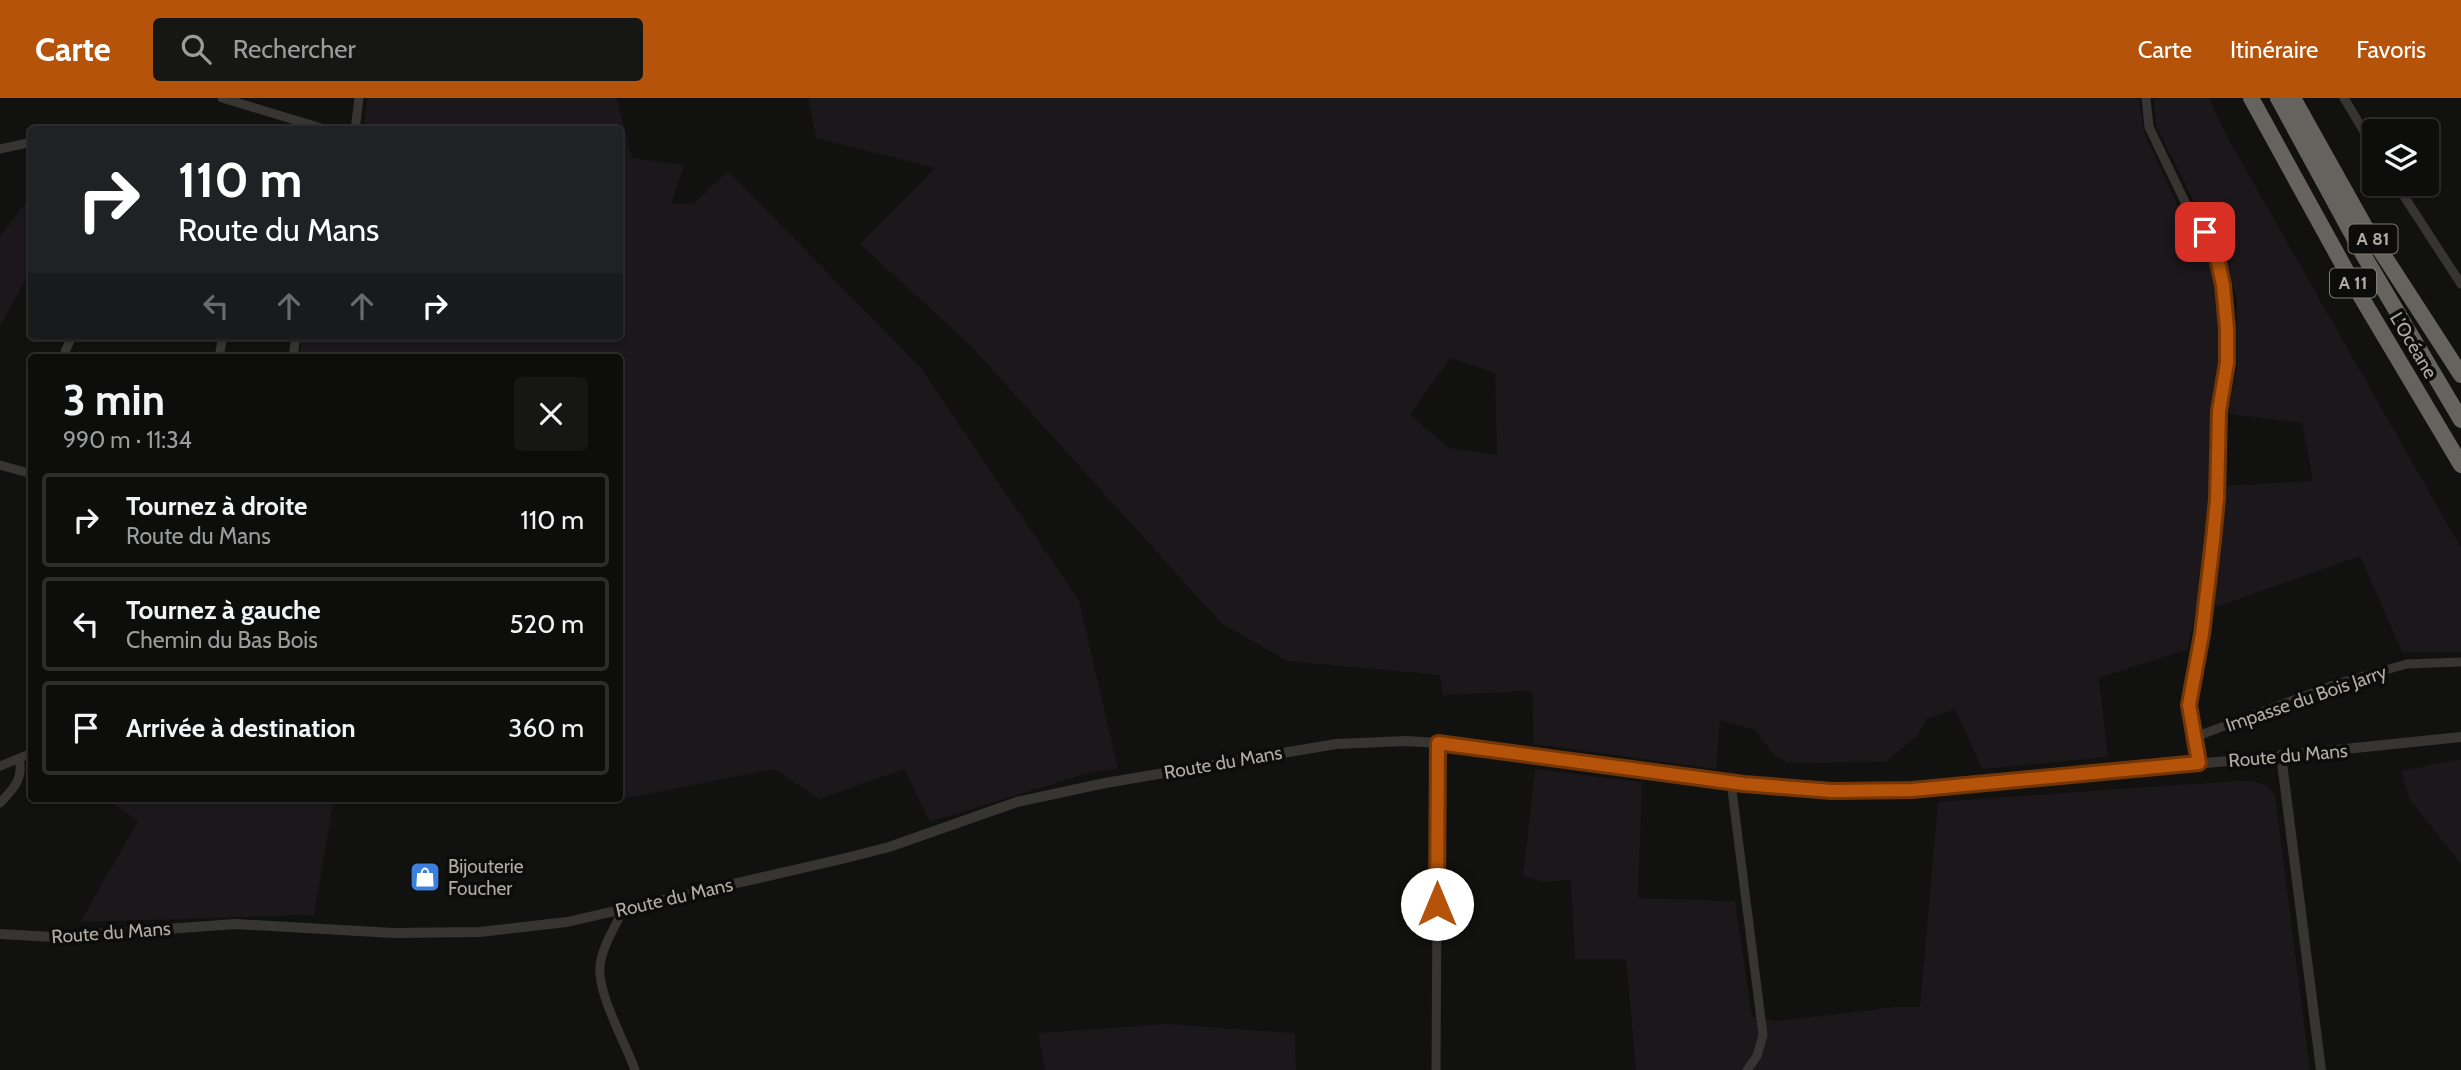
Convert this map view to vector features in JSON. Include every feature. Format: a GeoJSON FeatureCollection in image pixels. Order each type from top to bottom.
{"type":"FeatureCollection","features":[{"type":"Feature","properties":{"kind":"highway","name":"L’Océane"},"geometry":{"type":"LineString","coordinates":[[2251,98],[2354,285],[2461,465]]}},
{"type":"Feature","properties":{"kind":"highway","name":"L’Océane"},"geometry":{"type":"LineString","coordinates":[[2278,98],[2359,246],[2461,420]]}},
{"type":"Feature","properties":{"kind":"highway","name":"A 81"},"geometry":{"type":"LineString","coordinates":[[2293,98],[2364,225],[2461,375]]}},
{"type":"Feature","properties":{"kind":"street"},"geometry":{"type":"LineString","coordinates":[[225,98],[315,126]]}},
{"type":"Feature","properties":{"kind":"street"},"geometry":{"type":"LineString","coordinates":[[356,126],[359,98]]}},
{"type":"Feature","properties":{"kind":"street"},"geometry":{"type":"LineString","coordinates":[[2146,98],[2149,127],[2185,202],[2216,253],[2223,285],[2227,329],[2227,363],[2219,411],[2213,540],[2202,634],[2189,705],[2199,763]]}},
{"type":"Feature","properties":{"kind":"street"},"geometry":{"type":"LineString","coordinates":[[2344,98],[2362,128]]}},
{"type":"Feature","properties":{"kind":"street"},"geometry":{"type":"LineString","coordinates":[[0,149],[28,143]]}},
{"type":"Feature","properties":{"kind":"street"},"geometry":{"type":"LineString","coordinates":[[2404,196],[2461,284]]}},
{"type":"Feature","properties":{"kind":"street"},"geometry":{"type":"LineString","coordinates":[[0,465],[28,473]]}},
{"type":"Feature","properties":{"kind":"street","name":"Impasse du Bois Jarry"},"geometry":{"type":"LineString","coordinates":[[2195,737],[2339,683],[2407,664],[2461,662]]}},
{"type":"Feature","properties":{"kind":"street","name":"Route du Mans"},"geometry":{"type":"LineString","coordinates":[[0,934],[53,937],[236,924],[461,934],[567,922],[889,847],[997,808],[1048,794],[1336,744],[1406,741],[1438,743],[1800,790],[1879,792],[2461,737]]}},
{"type":"Feature","properties":{"kind":"street"},"geometry":{"type":"LineString","coordinates":[[1436,1070],[1438,743]]}},
{"type":"Feature","properties":{"kind":"street"},"geometry":{"type":"LineString","coordinates":[[0,766],[28,754]]}},
{"type":"Feature","properties":{"kind":"street"},"geometry":{"type":"LineString","coordinates":[[2281,755],[2321,1070]]}},
{"type":"Feature","properties":{"kind":"street"},"geometry":{"type":"LineString","coordinates":[[0,803],[17,784],[21,775],[19,759]]}},
{"type":"Feature","properties":{"kind":"street"},"geometry":{"type":"LineString","coordinates":[[1731,782],[1763,1035],[1757,1056],[1747,1070]]}},
{"type":"Feature","properties":{"kind":"street"},"geometry":{"type":"LineString","coordinates":[[620,910],[621,914],[603,953],[600,969],[603,991],[635,1070]]}},
{"type":"Feature","properties":{"kind":"shaded area"},"geometry":{"type":"Polygon","coordinates":[[[367,98],[617,98],[632,158],[684,165],[671,204],[693,204],[728,171],[920,367],[1079,601],[1118,768],[1085,774],[930,822],[904,769],[819,799],[774,769],[623,799],[623,354],[299,354],[301,340],[623,340],[623,126],[364,126],[367,98]]]}},
{"type":"Feature","properties":{"kind":"shaded area"},"geometry":{"type":"Polygon","coordinates":[[[808,98],[2139,98],[2144,132],[2180,211],[2198,234],[2210,258],[2218,290],[2222,331],[2221,362],[2211,411],[2211,491],[2202,580],[2188,649],[2099,678],[2108,757],[1982,769],[1955,709],[1927,719],[1917,736],[1886,762],[1788,763],[1775,756],[1755,730],[1720,720],[1716,769],[1534,744],[1532,691],[1443,695],[1440,675],[1287,661],[1221,623],[970,345],[860,244],[935,168],[816,138],[808,98]],[[1450,358],[1410,415],[1449,448],[1497,455],[1495,373],[1450,358]]]}},
{"type":"Feature","properties":{"kind":"shaded area"},"geometry":{"type":"Polygon","coordinates":[[[2154,98],[2209,98],[2225,133],[2461,548],[2461,652],[2402,652],[2360,556],[2213,608],[2223,528],[2224,486],[2313,481],[2302,423],[2228,414],[2237,367],[2237,301],[2222,241],[2193,200],[2156,125],[2154,98]]]}},
{"type":"Feature","properties":{"kind":"shaded area"},"geometry":{"type":"Polygon","coordinates":[[[28,200],[28,275],[0,326],[0,236],[28,200]]]}},
{"type":"Feature","properties":{"kind":"shaded area"},"geometry":{"type":"Polygon","coordinates":[[[2461,759],[2461,864],[2410,800],[2401,771],[2461,759]]]}},
{"type":"Feature","properties":{"kind":"shaded area"},"geometry":{"type":"Polygon","coordinates":[[[1535,769],[1642,782],[1638,898],[1735,901],[1752,1017],[1778,1021],[1895,1007],[1920,1007],[1938,802],[2249,780],[2266,785],[2275,795],[2310,1070],[1636,1070],[1626,959],[1575,959],[1571,880],[1543,882],[1523,876],[1535,769]]]}},
{"type":"Feature","properties":{"kind":"shaded area"},"geometry":{"type":"Polygon","coordinates":[[[112,802],[333,802],[314,915],[80,922],[138,821],[112,802]]]}},
{"type":"Feature","properties":{"kind":"shaded area"},"geometry":{"type":"Polygon","coordinates":[[[1166,1024],[1295,1033],[1296,1070],[1045,1070],[1038,1033],[1166,1024]]]}},
{"type":"Feature","properties":{"kind":"place","name":"Bijouterie Foucher"},"geometry":{"type":"Point","coordinates":[425,877]}},
{"type":"Feature","properties":{"kind":"route"},"geometry":{"type":"LineString","coordinates":[[1437,904],[1438,743],[1744,784],[1832,791],[1912,790],[2199,763],[2189,705],[2202,634],[2213,540],[2219,411],[2227,363],[2223,285],[2216,253],[2205,232]]}}]}
